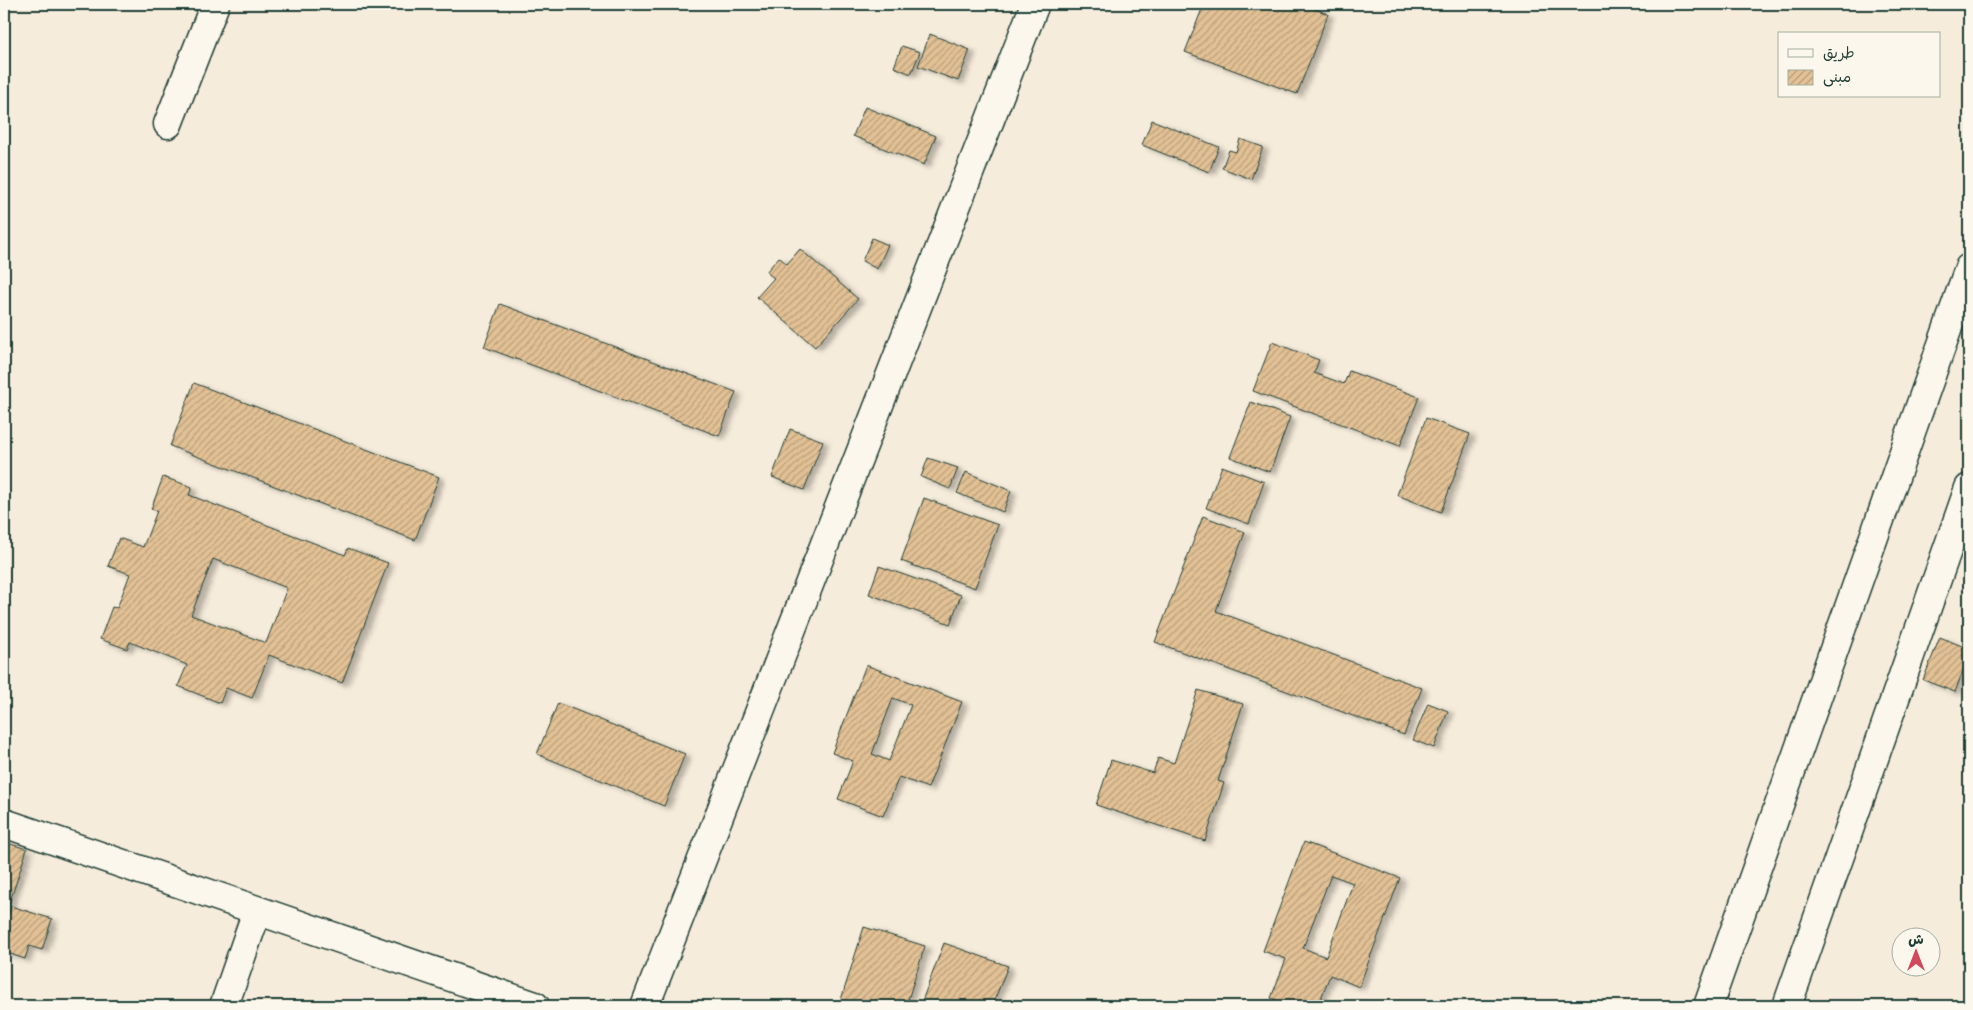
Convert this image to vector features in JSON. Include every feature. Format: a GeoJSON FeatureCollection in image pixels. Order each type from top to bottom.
{"type":"FeatureCollection","features":[{"type":"Feature","properties":{"kind":"street"},"geometry":{"type":"LineString","coordinates":[[168,124],[215,4]]}},
{"type":"Feature","properties":{"kind":"street"},"geometry":{"type":"LineString","coordinates":[[645,1006],[1036,4]]}},
{"type":"Feature","properties":{"kind":"street"},"geometry":{"type":"LineString","coordinates":[[1708,1006],[1969,268]]}},
{"type":"Feature","properties":{"kind":"street"},"geometry":{"type":"LineString","coordinates":[[1787,1006],[1969,488]]}},
{"type":"Feature","properties":{"kind":"street"},"geometry":{"type":"LineString","coordinates":[[4,823],[535,1006]]}},
{"type":"Feature","properties":{"kind":"street"},"geometry":{"type":"LineString","coordinates":[[224,1006],[257,911]]}},
{"type":"Feature","properties":{"kind":"building"},"geometry":{"type":"Polygon","coordinates":[[[1204,4],[1302,4],[1328,14],[1297,94],[1185,52],[1204,4]]]}},
{"type":"Feature","properties":{"kind":"building"},"geometry":{"type":"Polygon","coordinates":[[[930,34],[970,50],[958,81],[918,66],[930,34]]]}},
{"type":"Feature","properties":{"kind":"building"},"geometry":{"type":"Polygon","coordinates":[[[902,46],[920,52],[911,74],[894,67],[902,46]]]}},
{"type":"Feature","properties":{"kind":"building"},"geometry":{"type":"Polygon","coordinates":[[[865,107],[936,136],[924,165],[853,136],[865,107]]]}},
{"type":"Feature","properties":{"kind":"building"},"geometry":{"type":"Polygon","coordinates":[[[1152,120],[1219,147],[1209,172],[1142,145],[1152,120]]]}},
{"type":"Feature","properties":{"kind":"building"},"geometry":{"type":"Polygon","coordinates":[[[1240,139],[1263,147],[1251,179],[1222,168],[1229,150],[1236,152],[1240,139]]]}},
{"type":"Feature","properties":{"kind":"building"},"geometry":{"type":"Polygon","coordinates":[[[872,238],[888,245],[877,269],[862,261],[872,238]]]}},
{"type":"Feature","properties":{"kind":"building"},"geometry":{"type":"Polygon","coordinates":[[[800,249],[858,299],[815,347],[757,297],[774,278],[766,272],[779,257],[787,264],[800,249]]]}},
{"type":"Feature","properties":{"kind":"building"},"geometry":{"type":"Polygon","coordinates":[[[500,304],[736,392],[719,436],[484,347],[500,304]]]}},
{"type":"Feature","properties":{"kind":"building"},"geometry":{"type":"Polygon","coordinates":[[[1272,342],[1319,360],[1314,373],[1344,384],[1349,371],[1419,397],[1400,446],[1253,391],[1272,342]]]}},
{"type":"Feature","properties":{"kind":"building"},"geometry":{"type":"Polygon","coordinates":[[[194,383],[439,477],[415,540],[170,446],[194,383]]]}},
{"type":"Feature","properties":{"kind":"building"},"geometry":{"type":"Polygon","coordinates":[[[1251,402],[1290,417],[1270,472],[1230,457],[1251,402]]]}},
{"type":"Feature","properties":{"kind":"building"},"geometry":{"type":"Polygon","coordinates":[[[1426,418],[1470,434],[1441,512],[1397,495],[1426,418]]]}},
{"type":"Feature","properties":{"kind":"building"},"geometry":{"type":"Polygon","coordinates":[[[790,429],[823,441],[804,490],[772,477],[790,429]]]}},
{"type":"Feature","properties":{"kind":"building"},"geometry":{"type":"Polygon","coordinates":[[[928,458],[958,468],[950,489],[921,477],[928,458]]]}},
{"type":"Feature","properties":{"kind":"building"},"geometry":{"type":"Polygon","coordinates":[[[1222,466],[1264,482],[1249,524],[1206,508],[1222,466]]]}},
{"type":"Feature","properties":{"kind":"building"},"geometry":{"type":"Polygon","coordinates":[[[966,472],[1011,491],[1003,512],[957,493],[966,472]]]}},
{"type":"Feature","properties":{"kind":"building"},"geometry":{"type":"Polygon","coordinates":[[[163,477],[192,487],[189,495],[345,555],[348,548],[388,563],[342,683],[269,655],[252,698],[226,688],[220,703],[178,686],[187,665],[130,642],[127,649],[100,639],[112,607],[117,608],[130,574],[108,566],[119,538],[143,547],[157,511],[151,509],[163,477]],[[213,559],[191,615],[266,643],[287,588],[213,559]]]}},
{"type":"Feature","properties":{"kind":"building"},"geometry":{"type":"Polygon","coordinates":[[[924,498],[998,525],[975,588],[901,561],[924,498]]]}},
{"type":"Feature","properties":{"kind":"building"},"geometry":{"type":"Polygon","coordinates":[[[1203,516],[1245,532],[1216,611],[1422,688],[1404,735],[1155,642],[1203,516]]]}},
{"type":"Feature","properties":{"kind":"building"},"geometry":{"type":"Polygon","coordinates":[[[879,566],[961,595],[950,624],[869,594],[879,566]]]}},
{"type":"Feature","properties":{"kind":"building"},"geometry":{"type":"Polygon","coordinates":[[[1940,637],[1969,649],[1969,655],[1955,692],[1923,680],[1940,637]]]}},
{"type":"Feature","properties":{"kind":"building"},"geometry":{"type":"Polygon","coordinates":[[[866,665],[962,702],[928,788],[899,777],[883,816],[838,799],[853,761],[832,753],[866,665]],[[893,698],[872,754],[889,761],[911,705],[893,698]]]}},
{"type":"Feature","properties":{"kind":"building"},"geometry":{"type":"Polygon","coordinates":[[[1198,690],[1243,704],[1218,781],[1224,783],[1205,841],[1096,805],[1111,760],[1153,773],[1158,758],[1174,763],[1198,690]]]}},
{"type":"Feature","properties":{"kind":"building"},"geometry":{"type":"Polygon","coordinates":[[[558,703],[685,754],[664,806],[537,754],[558,703]]]}},
{"type":"Feature","properties":{"kind":"building"},"geometry":{"type":"Polygon","coordinates":[[[1428,703],[1448,711],[1434,748],[1413,740],[1428,703]]]}},
{"type":"Feature","properties":{"kind":"building"},"geometry":{"type":"Polygon","coordinates":[[[4,842],[27,849],[4,920],[4,842]]]}},
{"type":"Feature","properties":{"kind":"building"},"geometry":{"type":"Polygon","coordinates":[[[1304,842],[1400,878],[1359,987],[1330,975],[1318,1006],[1292,1006],[1271,998],[1286,959],[1263,951],[1304,842]],[[1331,875],[1303,948],[1326,957],[1353,883],[1331,875]]]}},
{"type":"Feature","properties":{"kind":"building"},"geometry":{"type":"Polygon","coordinates":[[[11,906],[52,919],[42,950],[29,946],[25,959],[4,952],[4,930],[11,906]]]}},
{"type":"Feature","properties":{"kind":"building"},"geometry":{"type":"Polygon","coordinates":[[[864,927],[925,946],[906,1006],[839,1006],[864,927]]]}},
{"type":"Feature","properties":{"kind":"building"},"geometry":{"type":"Polygon","coordinates":[[[944,943],[1008,966],[992,1006],[920,1006],[944,943]]]}}]}
